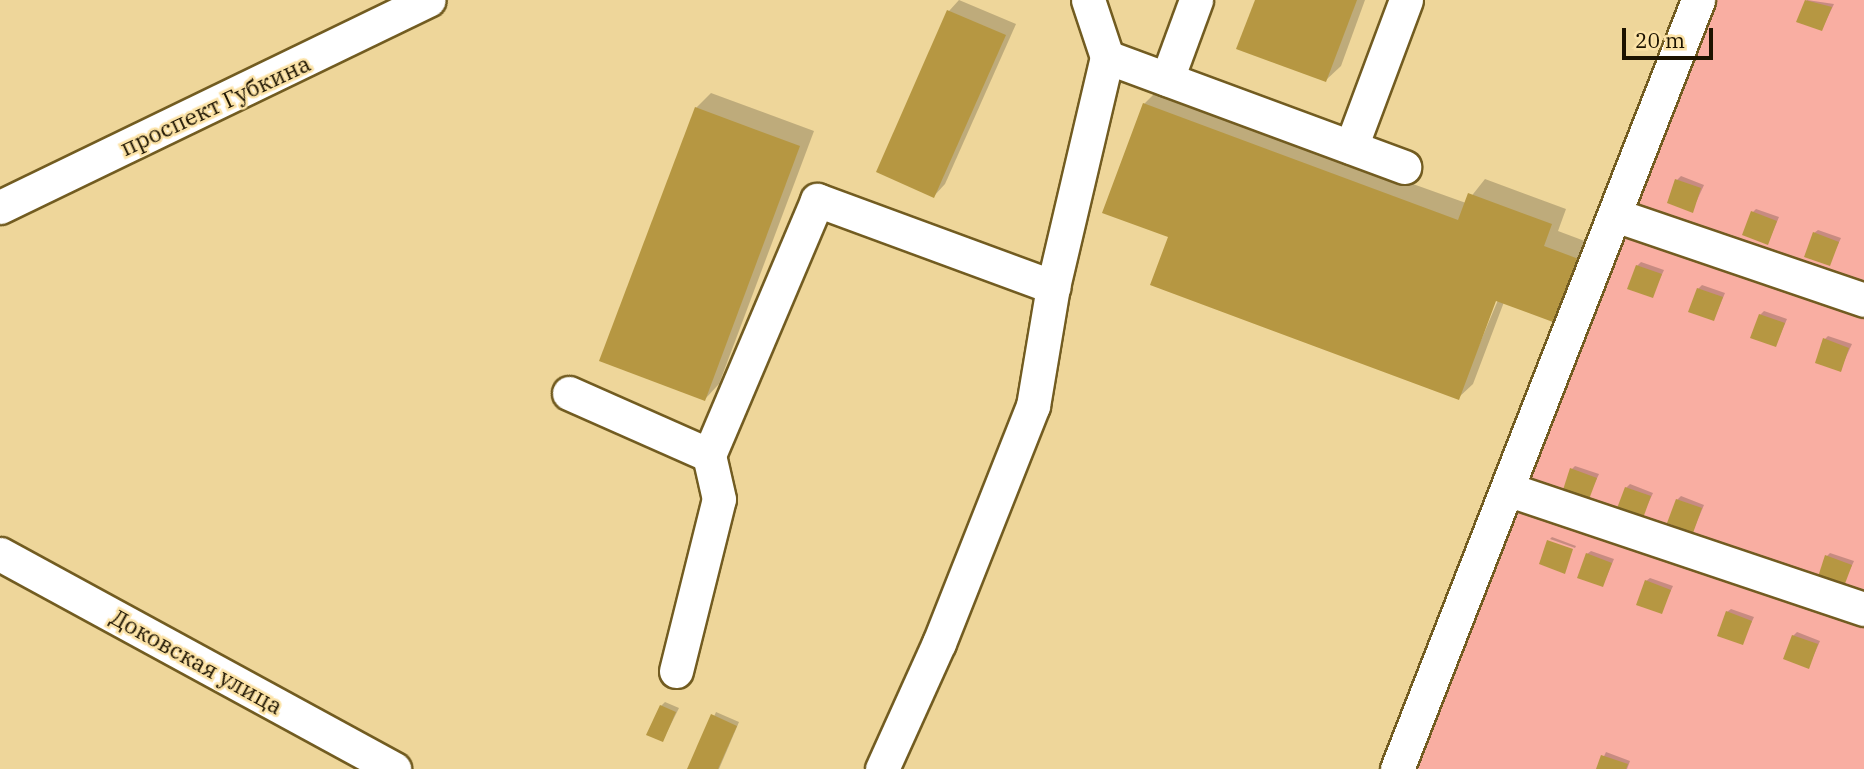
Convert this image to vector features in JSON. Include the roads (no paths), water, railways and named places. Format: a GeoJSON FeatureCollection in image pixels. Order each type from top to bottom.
{"type":"FeatureCollection","features":[{"type":"Feature","properties":{"kind":"street","name":"проспект Губкина"},"geometry":{"type":"LineString","coordinates":[[0,207],[429,0]]}},
{"type":"Feature","properties":{"kind":"street"},"geometry":{"type":"LineString","coordinates":[[882,769],[939,643],[1033,406],[1053,287],[1107,57],[1088,0]]}},
{"type":"Feature","properties":{"kind":"street"},"geometry":{"type":"LineString","coordinates":[[1167,79],[1196,0]]}},
{"type":"Feature","properties":{"kind":"street"},"geometry":{"type":"LineString","coordinates":[[1351,147],[1406,0]]}},
{"type":"Feature","properties":{"kind":"street"},"geometry":{"type":"LineString","coordinates":[[1407,766],[1698,0]]}},
{"type":"Feature","properties":{"kind":"street"},"geometry":{"type":"LineString","coordinates":[[1107,57],[1404,167]]}},
{"type":"Feature","properties":{"kind":"street"},"geometry":{"type":"LineString","coordinates":[[676,671],[719,499],[709,455],[817,200],[1053,287]]}},
{"type":"Feature","properties":{"kind":"street"},"geometry":{"type":"LineString","coordinates":[[1615,215],[1864,300]]}},
{"type":"Feature","properties":{"kind":"street"},"geometry":{"type":"LineString","coordinates":[[569,393],[709,455]]}},
{"type":"Feature","properties":{"kind":"street"},"geometry":{"type":"LineString","coordinates":[[1510,490],[1864,609]]}},
{"type":"Feature","properties":{"kind":"street","name":"Доковская улица"},"geometry":{"type":"LineString","coordinates":[[0,554],[394,769]]}}]}
